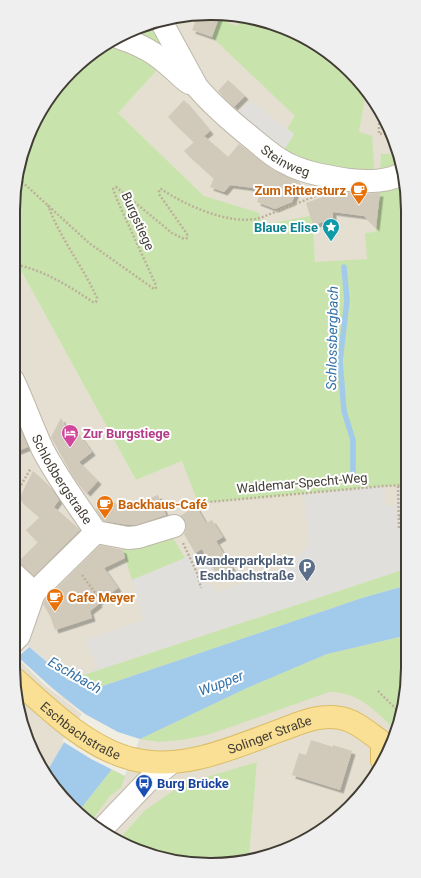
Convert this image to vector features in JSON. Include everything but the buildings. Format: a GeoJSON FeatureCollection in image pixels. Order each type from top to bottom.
{"type":"FeatureCollection","features":[{"type":"Feature","properties":{"kind":"main road","name":"Eschbachstraße"},"geometry":{"type":"LineString","coordinates":[[21,685],[44,706],[91,741],[132,759]]}},
{"type":"Feature","properties":{"kind":"main road","name":"Solinger Straße"},"geometry":{"type":"LineString","coordinates":[[132,759],[171,763],[194,760],[305,721],[339,717],[350,721],[383,748]]}},
{"type":"Feature","properties":{"kind":"street","name":"Steinweg"},"geometry":{"type":"LineString","coordinates":[[163,26],[197,87],[221,113],[270,154],[291,166],[329,177],[365,182],[397,176]]}},
{"type":"Feature","properties":{"kind":"street","name":"Steinweg"},"geometry":{"type":"LineString","coordinates":[[126,40],[156,54],[185,80],[197,87]]}},
{"type":"Feature","properties":{"kind":"street","name":"Schloßbergstraße"},"geometry":{"type":"LineString","coordinates":[[20,396],[49,460],[96,532],[128,538],[138,537],[174,526]]}},
{"type":"Feature","properties":{"kind":"street","name":"Schloßbergstraße"},"geometry":{"type":"LineString","coordinates":[[20,629],[34,593],[96,532]]}},
{"type":"Feature","properties":{"kind":"street"},"geometry":{"type":"LineString","coordinates":[[20,580],[34,593]]}},
{"type":"Feature","properties":{"kind":"street"},"geometry":{"type":"LineString","coordinates":[[105,826],[146,783],[171,763]]}},
{"type":"Feature","properties":{"kind":"path"},"geometry":{"type":"LineString","coordinates":[[379,122],[379,134],[384,134]]}},
{"type":"Feature","properties":{"kind":"path"},"geometry":{"type":"LineString","coordinates":[[20,266],[44,272],[67,284],[93,302],[96,302],[97,298],[92,286],[69,250],[48,205],[23,182]]}},
{"type":"Feature","properties":{"kind":"path","name":"Burgstiege"},"geometry":{"type":"LineString","coordinates":[[48,205],[100,251],[154,289],[156,288],[156,283],[118,202],[113,189],[116,187],[172,233],[184,239],[187,238],[187,234],[159,194],[159,190],[161,189],[193,207],[206,212],[238,219],[255,220],[323,193]]}},
{"type":"Feature","properties":{"kind":"path"},"geometry":{"type":"LineString","coordinates":[[20,487],[32,467]]}},
{"type":"Feature","properties":{"kind":"path"},"geometry":{"type":"LineString","coordinates":[[398,486],[399,528]]}},
{"type":"Feature","properties":{"kind":"path","name":"Waldemar-Specht-Weg"},"geometry":{"type":"LineString","coordinates":[[198,502],[398,486]]}},
{"type":"Feature","properties":{"kind":"path"},"geometry":{"type":"LineString","coordinates":[[174,526],[197,573],[201,588]]}},
{"type":"Feature","properties":{"kind":"path"},"geometry":{"type":"LineString","coordinates":[[69,559],[102,602]]}},
{"type":"Feature","properties":{"kind":"path"},"geometry":{"type":"LineString","coordinates":[[378,692],[396,709]]}},
{"type":"Feature","properties":{"kind":"shaded area"},"geometry":{"type":"Polygon","coordinates":[[[198,20],[223,20],[260,26],[295,40],[326,59],[354,85],[369,105],[381,126],[391,149],[395,161],[401,198],[401,462],[315,262],[313,225],[261,225],[204,196],[118,113],[160,67],[162,26],[198,20]]]}},
{"type":"Feature","properties":{"kind":"shaded area"},"geometry":{"type":"Polygon","coordinates":[[[250,100],[294,134],[280,156],[235,116],[250,100]]]}},
{"type":"Feature","properties":{"kind":"shaded area"},"geometry":{"type":"Polygon","coordinates":[[[20,269],[136,480],[182,461],[384,486],[401,485],[401,570],[69,680],[401,587],[401,680],[395,717],[381,752],[369,773],[354,793],[326,819],[295,838],[272,848],[249,854],[257,762],[144,811],[122,836],[94,818],[110,796],[121,788],[64,742],[49,768],[40,752],[26,717],[20,680],[20,269]]]}},
{"type":"Feature","properties":{"kind":"shaded area","name":"Wanderparkplatz Eschbachstraße"},"geometry":{"type":"Polygon","coordinates":[[[384,486],[385,505],[396,506],[396,486],[401,486],[401,570],[68,680],[29,647],[20,637],[23,638],[68,679],[98,669],[85,640],[143,620],[132,580],[185,558],[202,549],[218,577],[209,583],[217,592],[280,570],[296,558],[309,543],[304,494],[384,486]]]}},
{"type":"Feature","properties":{"kind":"green space"},"geometry":{"type":"Polygon","coordinates":[[[219,20],[237,26],[238,23],[260,26],[295,40],[316,52],[336,67],[354,85],[365,99],[359,132],[372,136],[375,176],[280,156],[294,134],[287,129],[295,116],[212,37],[219,20]]]}},
{"type":"Feature","properties":{"kind":"green space"},"geometry":{"type":"Polygon","coordinates":[[[163,26],[197,87],[160,67],[118,113],[204,196],[259,213],[262,225],[310,216],[313,225],[315,262],[367,259],[365,233],[376,232],[380,189],[399,185],[401,198],[401,485],[198,503],[182,461],[136,480],[20,269],[20,198],[26,161],[30,149],[46,115],[67,85],[85,67],[105,52],[126,40],[163,26]]]}},
{"type":"Feature","properties":{"kind":"green space"},"geometry":{"type":"Polygon","coordinates":[[[381,154],[393,154],[396,168],[380,173],[381,154]]]}},
{"type":"Feature","properties":{"kind":"green space"},"geometry":{"type":"Polygon","coordinates":[[[171,535],[185,558],[132,580],[121,545],[171,535]]]}},
{"type":"Feature","properties":{"kind":"green space"},"geometry":{"type":"Polygon","coordinates":[[[401,570],[401,587],[362,598],[97,688],[68,680],[401,570]]]}},
{"type":"Feature","properties":{"kind":"green space"},"geometry":{"type":"Polygon","coordinates":[[[401,637],[401,680],[395,717],[392,727],[374,710],[358,699],[349,695],[329,692],[211,734],[182,740],[159,742],[140,739],[247,688],[327,654],[401,637]]]}},
{"type":"Feature","properties":{"kind":"green space"},"geometry":{"type":"Polygon","coordinates":[[[257,762],[249,854],[223,858],[198,858],[161,852],[122,836],[144,811],[183,784],[257,762]]]}},
{"type":"Feature","properties":{"kind":"green space"},"geometry":{"type":"Polygon","coordinates":[[[112,769],[125,776],[121,788],[110,796],[94,818],[82,808],[112,769]]]}},
{"type":"Feature","properties":{"kind":"water","name":"Wupper"},"geometry":{"type":"Polygon","coordinates":[[[401,587],[401,637],[327,654],[247,688],[140,739],[125,776],[112,769],[82,808],[67,793],[49,768],[66,739],[85,714],[46,683],[20,659],[20,655],[29,647],[68,680],[97,688],[362,598],[401,587]]]}},
{"type":"Feature","properties":{"kind":"pier"},"geometry":{"type":"Polygon","coordinates":[[[28,646],[29,647],[20,655],[20,653],[28,646]]]}},
{"type":"Feature","properties":{"kind":"pier"},"geometry":{"type":"Polygon","coordinates":[[[20,659],[64,699],[85,714],[118,732],[140,739],[125,776],[91,759],[62,741],[82,714],[45,685],[20,661],[20,659]]]}},
{"type":"Feature","properties":{"kind":"waterway","name":"Schlossbergbach"},"geometry":{"type":"LineString","coordinates":[[344,267],[347,301],[340,361],[344,411],[353,440],[353,480]]}},
{"type":"Feature","properties":{"kind":"place","name":"Zum Rittersturz"},"geometry":{"type":"Point","coordinates":[359,205]}},
{"type":"Feature","properties":{"kind":"place","name":"Blaue Elise"},"geometry":{"type":"Point","coordinates":[331,242]}},
{"type":"Feature","properties":{"kind":"place","name":"Zur Burgstiege"},"geometry":{"type":"Point","coordinates":[70,448]}},
{"type":"Feature","properties":{"kind":"place","name":"Backhaus-Café"},"geometry":{"type":"Point","coordinates":[105,519]}},
{"type":"Feature","properties":{"kind":"place","name":"Wanderparkplatz Eschbachstraße"},"geometry":{"type":"Point","coordinates":[307,582]}},
{"type":"Feature","properties":{"kind":"place","name":"Cafe Meyer"},"geometry":{"type":"Point","coordinates":[55,612]}},
{"type":"Feature","properties":{"kind":"place","name":"Burg Brücke"},"geometry":{"type":"Point","coordinates":[144,798]}},
{"type":"Feature","properties":{"kind":"water label","name":"Eschbach"},"geometry":{"type":"Point","coordinates":[75,675]}}]}
